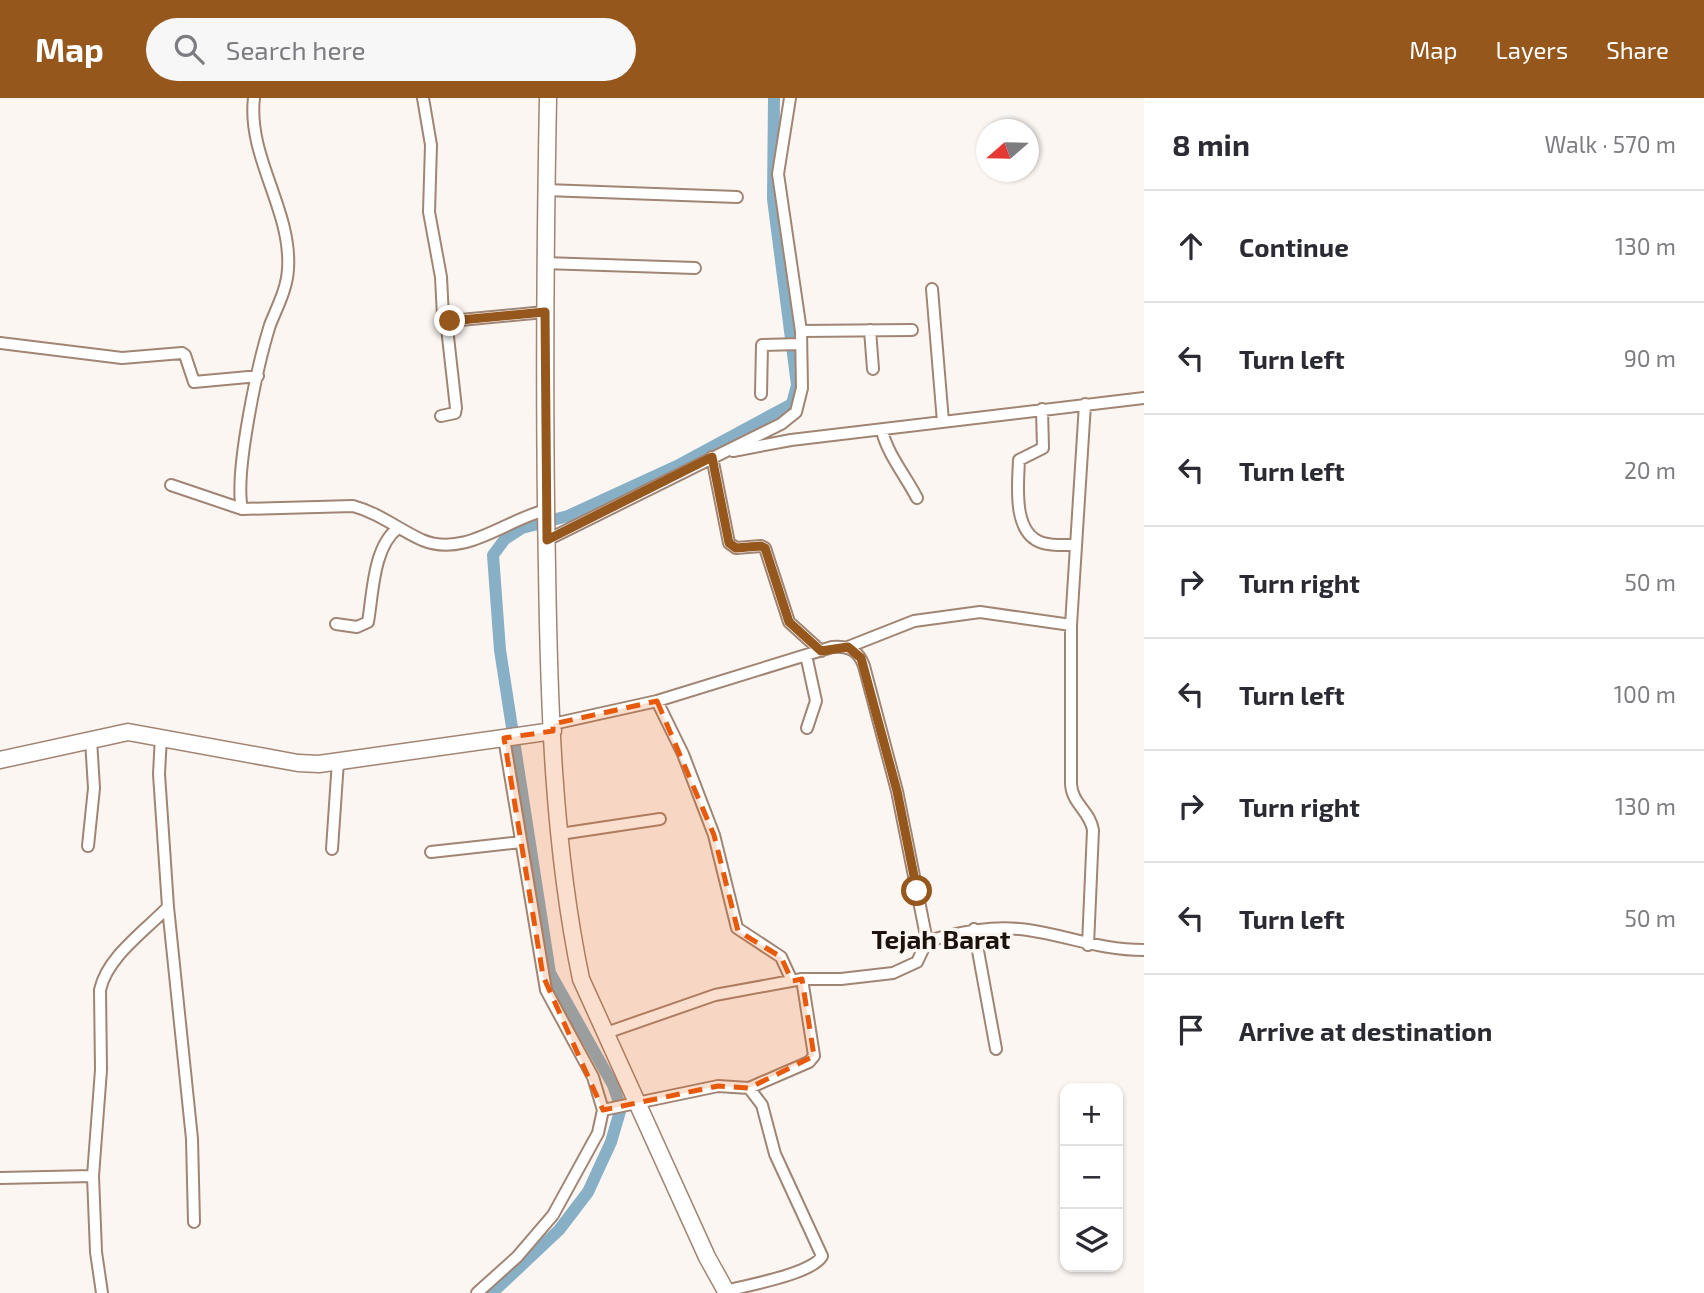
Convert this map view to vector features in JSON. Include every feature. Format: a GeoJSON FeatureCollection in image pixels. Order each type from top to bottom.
{"type":"FeatureCollection","features":[{"type":"Feature","properties":{"kind":"main road"},"geometry":{"type":"LineString","coordinates":[[548,98],[544,263],[546,524],[553,727],[572,936],[581,979],[635,1104],[707,1257],[727,1292]]}},
{"type":"Feature","properties":{"kind":"main road"},"geometry":{"type":"LineString","coordinates":[[0,761],[128,732],[298,763],[338,761],[512,737],[553,727]]}},
{"type":"Feature","properties":{"kind":"street"},"geometry":{"type":"LineString","coordinates":[[242,509],[239,489],[258,376],[288,266],[280,211],[253,128],[254,98]]}},
{"type":"Feature","properties":{"kind":"street"},"geometry":{"type":"LineString","coordinates":[[423,98],[431,145],[429,212],[441,277],[442,309],[452,320],[456,408],[455,413],[441,416]]}},
{"type":"Feature","properties":{"kind":"street"},"geometry":{"type":"LineString","coordinates":[[171,485],[242,509],[353,506],[370,510],[424,541],[457,544],[472,541],[523,515],[546,524],[716,455],[781,424],[796,412],[801,401],[795,344],[801,331],[778,174],[790,98]]}},
{"type":"Feature","properties":{"kind":"street"},"geometry":{"type":"LineString","coordinates":[[546,190],[737,197]]}},
{"type":"Feature","properties":{"kind":"street"},"geometry":{"type":"LineString","coordinates":[[544,263],[695,268]]}},
{"type":"Feature","properties":{"kind":"street"},"geometry":{"type":"LineString","coordinates":[[932,289],[943,422]]}},
{"type":"Feature","properties":{"kind":"street"},"geometry":{"type":"LineString","coordinates":[[452,320],[545,312]]}},
{"type":"Feature","properties":{"kind":"street"},"geometry":{"type":"LineString","coordinates":[[801,331],[912,330]]}},
{"type":"Feature","properties":{"kind":"street"},"geometry":{"type":"LineString","coordinates":[[870,331],[873,369]]}},
{"type":"Feature","properties":{"kind":"street"},"geometry":{"type":"LineString","coordinates":[[0,343],[122,358],[183,353],[194,382],[258,376]]}},
{"type":"Feature","properties":{"kind":"street"},"geometry":{"type":"LineString","coordinates":[[761,394],[759,348],[765,343],[795,344]]}},
{"type":"Feature","properties":{"kind":"street"},"geometry":{"type":"LineString","coordinates":[[716,455],[791,440],[1144,398]]}},
{"type":"Feature","properties":{"kind":"street"},"geometry":{"type":"LineString","coordinates":[[1085,404],[1071,625],[1071,792],[1093,830],[1088,945]]}},
{"type":"Feature","properties":{"kind":"street"},"geometry":{"type":"LineString","coordinates":[[1042,409],[1043,448],[1019,460],[1022,522],[1027,532],[1040,542],[1076,545]]}},
{"type":"Feature","properties":{"kind":"street"},"geometry":{"type":"LineString","coordinates":[[781,424],[791,440]]}},
{"type":"Feature","properties":{"kind":"street"},"geometry":{"type":"LineString","coordinates":[[883,431],[887,450],[917,498]]}},
{"type":"Feature","properties":{"kind":"street"},"geometry":{"type":"LineString","coordinates":[[716,455],[729,543],[736,548],[765,548],[789,622],[821,651]]}},
{"type":"Feature","properties":{"kind":"street"},"geometry":{"type":"LineString","coordinates":[[336,624],[357,627],[368,622],[379,559],[390,534],[398,528]]}},
{"type":"Feature","properties":{"kind":"street"},"geometry":{"type":"LineString","coordinates":[[553,727],[657,701],[821,651],[848,647],[914,621],[980,612],[1071,625]]}},
{"type":"Feature","properties":{"kind":"street"},"geometry":{"type":"LineString","coordinates":[[606,1033],[706,997],[797,980],[841,979],[904,970],[917,962],[927,941],[897,791],[864,666],[856,651],[848,647]]}},
{"type":"Feature","properties":{"kind":"street"},"geometry":{"type":"LineString","coordinates":[[806,656],[816,701],[807,728]]}},
{"type":"Feature","properties":{"kind":"street"},"geometry":{"type":"LineString","coordinates":[[607,1109],[718,1086],[749,1088],[809,1062],[814,1056],[797,980],[781,957],[737,928],[715,835],[683,754],[657,701]]}},
{"type":"Feature","properties":{"kind":"street"},"geometry":{"type":"LineString","coordinates":[[160,736],[159,774],[168,907],[192,1139],[194,1222]]}},
{"type":"Feature","properties":{"kind":"street"},"geometry":{"type":"LineString","coordinates":[[477,1293],[517,1257],[553,1215],[598,1133],[607,1109],[593,1077],[546,990],[521,842],[512,737]]}},
{"type":"Feature","properties":{"kind":"street"},"geometry":{"type":"LineString","coordinates":[[88,846],[94,788],[91,740]]}},
{"type":"Feature","properties":{"kind":"street"},"geometry":{"type":"LineString","coordinates":[[332,849],[338,761]]}},
{"type":"Feature","properties":{"kind":"street"},"geometry":{"type":"LineString","coordinates":[[561,834],[660,819]]}},
{"type":"Feature","properties":{"kind":"street"},"geometry":{"type":"LineString","coordinates":[[431,852],[521,842]]}},
{"type":"Feature","properties":{"kind":"street"},"geometry":{"type":"LineString","coordinates":[[102,1293],[93,1176],[101,1070],[102,980],[124,951],[168,907]]}},
{"type":"Feature","properties":{"kind":"street"},"geometry":{"type":"LineString","coordinates":[[927,941],[974,929],[1027,930],[1088,945],[1144,950]]}},
{"type":"Feature","properties":{"kind":"street"},"geometry":{"type":"LineString","coordinates":[[974,929],[996,1049]]}},
{"type":"Feature","properties":{"kind":"street"},"geometry":{"type":"LineString","coordinates":[[727,1292],[805,1269],[818,1262],[822,1256],[775,1154],[762,1105],[749,1088]]}},
{"type":"Feature","properties":{"kind":"street"},"geometry":{"type":"LineString","coordinates":[[0,1178],[93,1176]]}},
{"type":"Feature","properties":{"kind":"highlighted area"},"geometry":{"type":"Polygon","coordinates":[[[657,701],[714,835],[738,931],[781,957],[792,981],[802,979],[814,1056],[749,1088],[718,1086],[603,1110],[543,976],[504,738],[553,731],[553,724],[657,701]]]}},
{"type":"Feature","properties":{"kind":"waterway"},"geometry":{"type":"LineString","coordinates":[[492,1293],[559,1230],[588,1192],[611,1142],[621,1108],[613,1085],[550,973],[500,650],[493,555],[505,539],[522,528],[568,516],[677,466],[792,404],[797,385],[773,199],[774,98]]}},
{"type":"Feature","properties":{"kind":"district","name":"Tejah Barat"},"geometry":{"type":"Point","coordinates":[941,940]}},
{"type":"Feature","properties":{"kind":"route"},"geometry":{"type":"LineString","coordinates":[[450,321],[545,312],[547,540],[712,457],[729,543],[736,548],[765,548],[789,622],[807,635],[821,651],[840,646],[848,647],[856,651],[861,658],[897,791],[917,891]]}}]}
